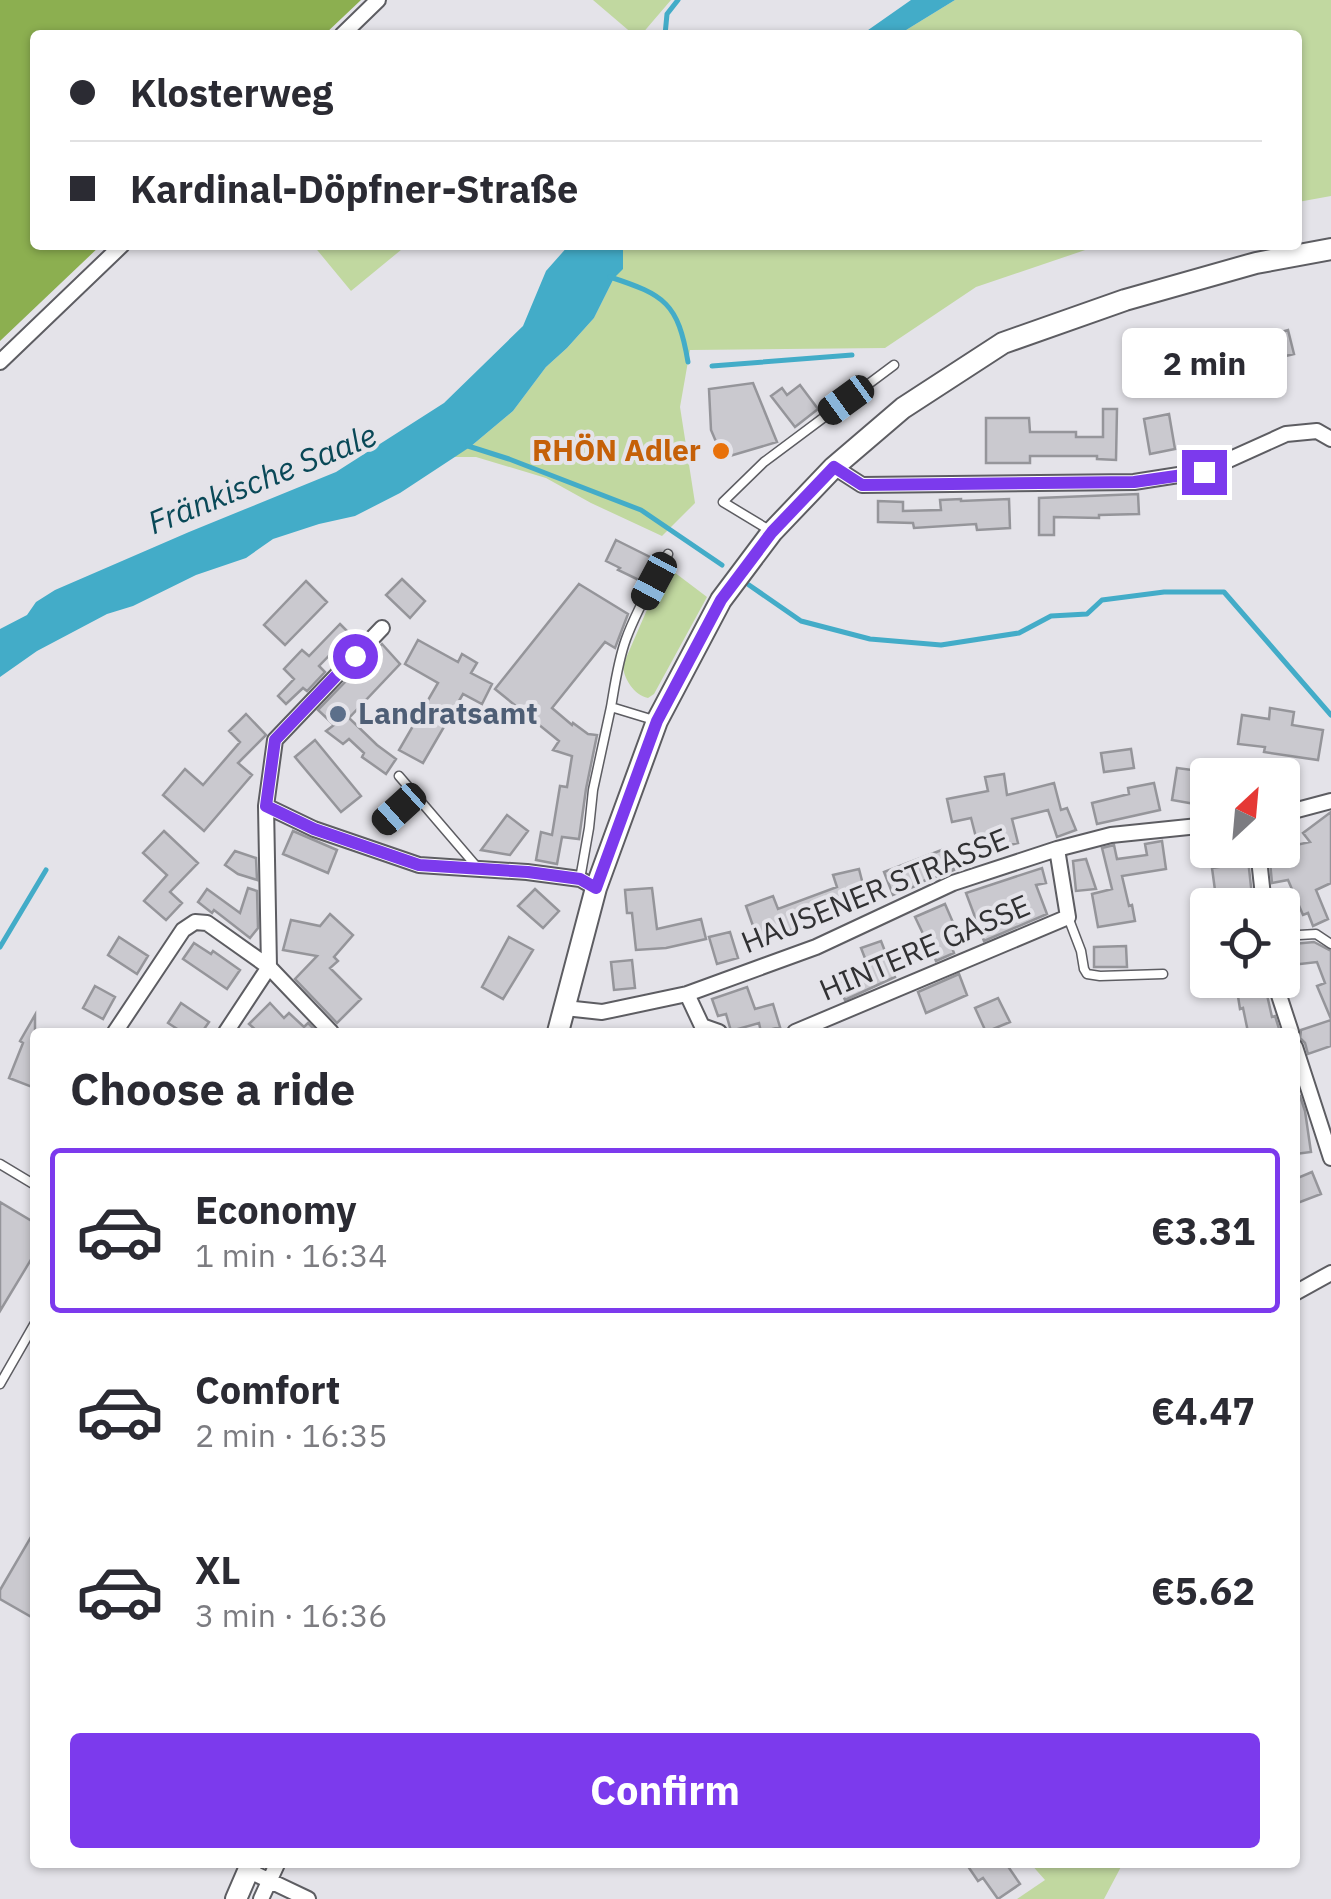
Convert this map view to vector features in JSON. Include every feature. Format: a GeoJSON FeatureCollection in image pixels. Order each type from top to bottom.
{"type":"FeatureCollection","features":[{"type":"Feature","properties":{"kind":"main road"},"geometry":{"type":"LineString","coordinates":[[559,1028],[588,884],[657,721],[721,600],[755,552],[834,467],[903,408],[1003,343],[1143,294],[1256,262],[1331,248]]}},
{"type":"Feature","properties":{"kind":"main road"},"geometry":{"type":"LineString","coordinates":[[236,1899],[250,1868]]}},
{"type":"Feature","properties":{"kind":"street"},"geometry":{"type":"LineString","coordinates":[[347,30],[378,0]]}},
{"type":"Feature","properties":{"kind":"street"},"geometry":{"type":"LineString","coordinates":[[0,362],[117,250]]}},
{"type":"Feature","properties":{"kind":"street"},"geometry":{"type":"LineString","coordinates":[[834,467],[862,485],[1134,482],[1204,472],[1286,434],[1317,432],[1331,439]]}},
{"type":"Feature","properties":{"kind":"street"},"geometry":{"type":"LineString","coordinates":[[229,1028],[269,967],[266,806],[275,740],[382,628]]}},
{"type":"Feature","properties":{"kind":"street"},"geometry":{"type":"LineString","coordinates":[[1300,810],[1331,802]]}},
{"type":"Feature","properties":{"kind":"street"},"geometry":{"type":"LineString","coordinates":[[266,806],[314,829],[419,865],[588,884]]}},
{"type":"Feature","properties":{"kind":"street","name":"HAUSENER STRASSE"},"geometry":{"type":"LineString","coordinates":[[565,1008],[602,1012],[687,994],[816,947],[953,883],[1111,834],[1190,827]]}},
{"type":"Feature","properties":{"kind":"street","name":"HINTERE GASSE"},"geometry":{"type":"LineString","coordinates":[[805,1028],[1068,918],[1057,849]]}},
{"type":"Feature","properties":{"kind":"street"},"geometry":{"type":"LineString","coordinates":[[119,1028],[183,930],[196,922],[207,923],[269,967],[326,1028]]}},
{"type":"Feature","properties":{"kind":"street"},"geometry":{"type":"LineString","coordinates":[[687,994],[702,1026],[708,1028]]}},
{"type":"Feature","properties":{"kind":"street"},"geometry":{"type":"LineString","coordinates":[[1280,998],[1289,1028]]}},
{"type":"Feature","properties":{"kind":"street"},"geometry":{"type":"LineString","coordinates":[[1300,1062],[1331,1158]]}},
{"type":"Feature","properties":{"kind":"street"},"geometry":{"type":"LineString","coordinates":[[1300,1290],[1331,1273]]}},
{"type":"Feature","properties":{"kind":"street"},"geometry":{"type":"LineString","coordinates":[[251,1868],[308,1899]]}},
{"type":"Feature","properties":{"kind":"street"},"geometry":{"type":"LineString","coordinates":[[261,1899],[275,1868]]}},
{"type":"Feature","properties":{"kind":"lane"},"geometry":{"type":"LineString","coordinates":[[772,532],[723,502],[764,462],[894,365]]}},
{"type":"Feature","properties":{"kind":"lane"},"geometry":{"type":"LineString","coordinates":[[588,884],[592,790],[619,664],[639,609],[668,554]]}},
{"type":"Feature","properties":{"kind":"lane"},"geometry":{"type":"LineString","coordinates":[[610,708],[657,721]]}},
{"type":"Feature","properties":{"kind":"lane"},"geometry":{"type":"LineString","coordinates":[[398,776],[478,869]]}},
{"type":"Feature","properties":{"kind":"lane"},"geometry":{"type":"LineString","coordinates":[[383,823],[415,795]]}},
{"type":"Feature","properties":{"kind":"lane"},"geometry":{"type":"LineString","coordinates":[[1068,918],[1087,974],[1164,974]]}},
{"type":"Feature","properties":{"kind":"lane"},"geometry":{"type":"LineString","coordinates":[[1300,935],[1316,934],[1331,944]]}},
{"type":"Feature","properties":{"kind":"lane"},"geometry":{"type":"LineString","coordinates":[[0,1164],[30,1182]]}},
{"type":"Feature","properties":{"kind":"lane"},"geometry":{"type":"LineString","coordinates":[[0,1384],[30,1333]]}},
{"type":"Feature","properties":{"kind":"green space"},"geometry":{"type":"Polygon","coordinates":[[[0,0],[361,0],[329,30],[30,30],[30,250],[96,250],[0,341],[0,0]]]}},
{"type":"Feature","properties":{"kind":"green space"},"geometry":{"type":"Polygon","coordinates":[[[593,0],[671,0],[645,30],[628,30],[593,0]]]}},
{"type":"Feature","properties":{"kind":"green space"},"geometry":{"type":"Polygon","coordinates":[[[955,0],[1331,0],[1331,196],[1302,201],[1302,30],[906,30],[955,0]]]}},
{"type":"Feature","properties":{"kind":"green space"},"geometry":{"type":"Polygon","coordinates":[[[317,250],[401,250],[351,291],[317,250]]]}},
{"type":"Feature","properties":{"kind":"green space"},"geometry":{"type":"Polygon","coordinates":[[[623,250],[1085,250],[976,287],[885,348],[690,350],[680,407],[695,503],[662,536],[546,478],[476,457],[452,457],[513,411],[546,367],[594,318],[623,267],[623,250]]]}},
{"type":"Feature","properties":{"kind":"green space"},"geometry":{"type":"Polygon","coordinates":[[[666,566],[707,597],[654,694],[648,698],[630,685],[623,665],[666,566]]]}},
{"type":"Feature","properties":{"kind":"green space"},"geometry":{"type":"Polygon","coordinates":[[[1034,1868],[1120,1868],[1104,1899],[1017,1899],[1045,1880],[1034,1868]]]}},
{"type":"Feature","properties":{"kind":"water"},"geometry":{"type":"Polygon","coordinates":[[[911,0],[955,0],[906,30],[868,30],[911,0]]]}},
{"type":"Feature","properties":{"kind":"water"},"geometry":{"type":"Polygon","coordinates":[[[565,250],[623,250],[623,269],[614,278],[594,318],[546,367],[513,411],[470,447],[400,493],[355,516],[273,539],[246,558],[107,614],[37,651],[0,677],[0,629],[27,615],[36,602],[55,590],[336,472],[444,403],[523,326],[546,271],[565,250]]]}},
{"type":"Feature","properties":{"kind":"building"},"geometry":{"type":"Polygon","coordinates":[[[1288,330],[1294,354],[1264,361],[1259,338],[1288,330]]]}},
{"type":"Feature","properties":{"kind":"building"},"geometry":{"type":"Polygon","coordinates":[[[1157,356],[1163,390],[1138,395],[1131,360],[1157,356]]]}},
{"type":"Feature","properties":{"kind":"building"},"geometry":{"type":"Polygon","coordinates":[[[753,383],[777,442],[723,458],[711,430],[709,389],[753,383]]]}},
{"type":"Feature","properties":{"kind":"building"},"geometry":{"type":"Polygon","coordinates":[[[800,385],[818,409],[795,427],[771,396],[782,388],[787,395],[800,385]]]}},
{"type":"Feature","properties":{"kind":"building"},"geometry":{"type":"Polygon","coordinates":[[[1103,409],[1117,409],[1116,460],[1097,456],[1030,456],[1030,463],[986,463],[986,418],[1029,418],[1030,432],[1076,432],[1076,437],[1103,437],[1103,409]]]}},
{"type":"Feature","properties":{"kind":"building"},"geometry":{"type":"Polygon","coordinates":[[[1169,414],[1175,449],[1150,454],[1144,419],[1169,414]]]}},
{"type":"Feature","properties":{"kind":"building"},"geometry":{"type":"Polygon","coordinates":[[[1138,494],[1139,514],[1054,517],[1054,535],[1039,535],[1039,498],[1138,494]]]}},
{"type":"Feature","properties":{"kind":"building"},"geometry":{"type":"Polygon","coordinates":[[[1009,499],[1010,528],[977,530],[976,524],[914,528],[913,523],[878,522],[878,501],[903,502],[903,511],[941,510],[940,500],[1009,499]]]}},
{"type":"Feature","properties":{"kind":"building"},"geometry":{"type":"Polygon","coordinates":[[[616,540],[652,558],[641,581],[606,561],[616,540]]]}},
{"type":"Feature","properties":{"kind":"building"},"geometry":{"type":"Polygon","coordinates":[[[402,579],[425,601],[410,618],[386,595],[402,579]]]}},
{"type":"Feature","properties":{"kind":"building"},"geometry":{"type":"Polygon","coordinates":[[[306,581],[327,602],[285,645],[264,625],[306,581]]]}},
{"type":"Feature","properties":{"kind":"building"},"geometry":{"type":"Polygon","coordinates":[[[579,584],[628,614],[615,648],[605,642],[552,708],[572,725],[597,735],[579,839],[562,837],[557,864],[536,860],[541,832],[552,835],[560,786],[567,787],[572,756],[553,750],[559,741],[495,689],[579,584]]]}},
{"type":"Feature","properties":{"kind":"building"},"geometry":{"type":"Polygon","coordinates":[[[340,624],[350,634],[319,666],[325,672],[307,691],[303,688],[286,704],[278,696],[294,679],[284,669],[302,650],[309,656],[340,624]]]}},
{"type":"Feature","properties":{"kind":"building"},"geometry":{"type":"Polygon","coordinates":[[[418,640],[458,662],[462,654],[477,663],[471,673],[492,684],[482,704],[463,694],[423,763],[399,750],[438,683],[405,664],[418,640]]]}},
{"type":"Feature","properties":{"kind":"building","name":"Landratsamt"},"geometry":{"type":"Polygon","coordinates":[[[382,644],[400,664],[349,718],[396,759],[386,774],[362,757],[364,753],[349,739],[343,744],[326,731],[334,725],[318,710],[382,644]]]}},
{"type":"Feature","properties":{"kind":"building"},"geometry":{"type":"Polygon","coordinates":[[[1270,708],[1294,712],[1292,725],[1323,730],[1318,760],[1238,744],[1242,715],[1269,719],[1270,708]]]}},
{"type":"Feature","properties":{"kind":"building"},"geometry":{"type":"Polygon","coordinates":[[[246,714],[266,735],[238,763],[252,775],[204,831],[163,795],[185,769],[203,785],[240,742],[229,731],[246,714]]]}},
{"type":"Feature","properties":{"kind":"building"},"geometry":{"type":"Polygon","coordinates":[[[315,740],[361,796],[341,812],[295,757],[315,740]]]}},
{"type":"Feature","properties":{"kind":"building"},"geometry":{"type":"Polygon","coordinates":[[[1131,749],[1134,768],[1104,772],[1101,753],[1131,749]]]}},
{"type":"Feature","properties":{"kind":"building"},"geometry":{"type":"Polygon","coordinates":[[[1177,768],[1190,770],[1190,803],[1172,800],[1177,768]]]}},
{"type":"Feature","properties":{"kind":"building"},"geometry":{"type":"Polygon","coordinates":[[[1004,774],[1007,795],[1054,783],[1061,810],[1067,808],[1076,830],[1057,837],[1048,810],[1012,819],[1018,843],[980,853],[971,818],[952,822],[947,799],[988,791],[985,777],[1004,774]]]}},
{"type":"Feature","properties":{"kind":"building"},"geometry":{"type":"Polygon","coordinates":[[[1154,783],[1160,810],[1097,824],[1092,803],[1129,794],[1128,788],[1154,783]]]}},
{"type":"Feature","properties":{"kind":"building"},"geometry":{"type":"Polygon","coordinates":[[[1331,812],[1331,883],[1316,890],[1328,919],[1313,926],[1308,913],[1303,915],[1300,908],[1300,888],[1291,888],[1288,880],[1272,883],[1271,868],[1300,868],[1300,844],[1310,842],[1303,833],[1331,812]]]}},
{"type":"Feature","properties":{"kind":"building"},"geometry":{"type":"Polygon","coordinates":[[[507,815],[528,831],[510,855],[481,850],[507,815]]]}},
{"type":"Feature","properties":{"kind":"building"},"geometry":{"type":"Polygon","coordinates":[[[164,831],[198,863],[170,892],[182,903],[166,920],[144,901],[167,875],[143,853],[164,831]]]}},
{"type":"Feature","properties":{"kind":"building"},"geometry":{"type":"Polygon","coordinates":[[[293,831],[337,850],[328,873],[283,854],[293,831]]]}},
{"type":"Feature","properties":{"kind":"building"},"geometry":{"type":"Polygon","coordinates":[[[1162,841],[1166,869],[1122,876],[1135,921],[1098,927],[1092,894],[1112,889],[1102,848],[1114,845],[1117,859],[1147,855],[1145,844],[1162,841]]]}},
{"type":"Feature","properties":{"kind":"building"},"geometry":{"type":"Polygon","coordinates":[[[947,848],[954,870],[893,895],[884,872],[947,848]]]}},
{"type":"Feature","properties":{"kind":"building"},"geometry":{"type":"Polygon","coordinates":[[[235,851],[256,858],[257,880],[225,865],[235,851]]]}},
{"type":"Feature","properties":{"kind":"building"},"geometry":{"type":"Polygon","coordinates":[[[1086,859],[1096,889],[1076,891],[1073,861],[1086,859]]]}},
{"type":"Feature","properties":{"kind":"building"},"geometry":{"type":"Polygon","coordinates":[[[1042,868],[1046,883],[1036,885],[1047,914],[984,941],[966,893],[1042,868]]]}},
{"type":"Feature","properties":{"kind":"building"},"geometry":{"type":"Polygon","coordinates":[[[1212,868],[1249,868],[1251,888],[1215,888],[1212,868]]]}},
{"type":"Feature","properties":{"kind":"building"},"geometry":{"type":"Polygon","coordinates":[[[859,869],[868,904],[833,913],[759,943],[746,906],[773,896],[778,909],[837,887],[833,875],[859,869]]]}},
{"type":"Feature","properties":{"kind":"building"},"geometry":{"type":"Polygon","coordinates":[[[248,888],[257,891],[258,928],[250,938],[198,902],[207,889],[240,913],[248,888]]]}},
{"type":"Feature","properties":{"kind":"building"},"geometry":{"type":"Polygon","coordinates":[[[652,888],[657,929],[701,919],[706,939],[636,950],[625,890],[652,888]]]}},
{"type":"Feature","properties":{"kind":"building"},"geometry":{"type":"Polygon","coordinates":[[[535,889],[559,911],[543,928],[518,906],[535,889]]]}},
{"type":"Feature","properties":{"kind":"building"},"geometry":{"type":"Polygon","coordinates":[[[945,904],[955,927],[946,931],[954,953],[936,961],[915,917],[945,904]]]}},
{"type":"Feature","properties":{"kind":"building"},"geometry":{"type":"Polygon","coordinates":[[[330,914],[353,935],[334,957],[338,961],[330,968],[361,999],[337,1023],[295,979],[317,956],[283,950],[291,920],[320,926],[330,914]]]}},
{"type":"Feature","properties":{"kind":"building"},"geometry":{"type":"Polygon","coordinates":[[[730,932],[738,958],[717,964],[709,937],[730,932]]]}},
{"type":"Feature","properties":{"kind":"building"},"geometry":{"type":"Polygon","coordinates":[[[119,937],[148,956],[137,974],[108,955],[119,937]]]}},
{"type":"Feature","properties":{"kind":"building"},"geometry":{"type":"Polygon","coordinates":[[[509,937],[533,950],[503,999],[482,987],[509,937]]]}},
{"type":"Feature","properties":{"kind":"building"},"geometry":{"type":"Polygon","coordinates":[[[881,941],[895,977],[845,1000],[838,984],[870,971],[861,948],[881,941]]]}},
{"type":"Feature","properties":{"kind":"building"},"geometry":{"type":"Polygon","coordinates":[[[1314,942],[1331,951],[1331,1019],[1317,986],[1325,983],[1317,962],[1300,964],[1300,943],[1314,942]]]}},
{"type":"Feature","properties":{"kind":"building"},"geometry":{"type":"Polygon","coordinates":[[[194,943],[240,970],[227,989],[183,959],[194,943]]]}},
{"type":"Feature","properties":{"kind":"building"},"geometry":{"type":"Polygon","coordinates":[[[1126,946],[1127,967],[1094,967],[1094,947],[1126,946]]]}},
{"type":"Feature","properties":{"kind":"building"},"geometry":{"type":"Polygon","coordinates":[[[632,960],[635,988],[614,990],[611,962],[632,960]]]}},
{"type":"Feature","properties":{"kind":"building"},"geometry":{"type":"Polygon","coordinates":[[[959,974],[967,995],[926,1013],[918,992],[959,974]]]}},
{"type":"Feature","properties":{"kind":"building"},"geometry":{"type":"Polygon","coordinates":[[[95,986],[115,997],[103,1019],[83,1008],[95,986]]]}},
{"type":"Feature","properties":{"kind":"building"},"geometry":{"type":"Polygon","coordinates":[[[747,987],[755,1009],[773,1004],[780,1027],[760,1028],[759,1023],[730,1028],[726,1014],[718,1016],[712,999],[747,987]]]}},
{"type":"Feature","properties":{"kind":"building"},"geometry":{"type":"Polygon","coordinates":[[[998,998],[1010,1022],[984,1028],[975,1008],[998,998]]]}},
{"type":"Feature","properties":{"kind":"building"},"geometry":{"type":"Polygon","coordinates":[[[1238,998],[1268,998],[1279,1028],[1247,1028],[1243,1008],[1240,1009],[1238,998]]]}},
{"type":"Feature","properties":{"kind":"building"},"geometry":{"type":"Polygon","coordinates":[[[181,1003],[209,1022],[205,1028],[176,1028],[168,1023],[181,1003]]]}},
{"type":"Feature","properties":{"kind":"building"},"geometry":{"type":"Polygon","coordinates":[[[270,1003],[284,1018],[289,1013],[304,1027],[308,1023],[313,1028],[254,1028],[249,1024],[270,1003]]]}},
{"type":"Feature","properties":{"kind":"building"},"geometry":{"type":"Polygon","coordinates":[[[35,1015],[35,1028],[30,1028],[30,1086],[9,1078],[23,1043],[20,1041],[35,1015]]]}},
{"type":"Feature","properties":{"kind":"building"},"geometry":{"type":"Polygon","coordinates":[[[1331,1020],[1331,1046],[1308,1054],[1300,1038],[1301,1030],[1331,1020]]]}},
{"type":"Feature","properties":{"kind":"building"},"geometry":{"type":"Polygon","coordinates":[[[1300,1096],[1305,1111],[1311,1152],[1300,1153],[1300,1096]]]}},
{"type":"Feature","properties":{"kind":"building"},"geometry":{"type":"Polygon","coordinates":[[[1312,1172],[1321,1194],[1300,1202],[1300,1177],[1312,1172]]]}},
{"type":"Feature","properties":{"kind":"building"},"geometry":{"type":"Polygon","coordinates":[[[0,1202],[30,1220],[30,1261],[0,1311],[0,1202]]]}},
{"type":"Feature","properties":{"kind":"building"},"geometry":{"type":"Polygon","coordinates":[[[30,1539],[30,1616],[0,1599],[0,1590],[30,1539]]]}},
{"type":"Feature","properties":{"kind":"building"},"geometry":{"type":"Polygon","coordinates":[[[969,1868],[1009,1868],[1020,1884],[998,1899],[983,1878],[978,1881],[969,1868]]]}},
{"type":"Feature","properties":{"kind":"waterway"},"geometry":{"type":"LineString","coordinates":[[665,30],[667,14],[678,0]]}},
{"type":"Feature","properties":{"kind":"waterway"},"geometry":{"type":"LineString","coordinates":[[610,277],[644,290],[666,304],[679,326],[688,362]]}},
{"type":"Feature","properties":{"kind":"waterway"},"geometry":{"type":"LineString","coordinates":[[712,366],[852,355]]}},
{"type":"Feature","properties":{"kind":"waterway"},"geometry":{"type":"LineString","coordinates":[[468,446],[641,510],[722,565]]}},
{"type":"Feature","properties":{"kind":"waterway"},"geometry":{"type":"LineString","coordinates":[[749,585],[801,621],[870,639],[941,645],[1019,633],[1051,616],[1087,614],[1102,600],[1164,592],[1224,592],[1331,715]]}},
{"type":"Feature","properties":{"kind":"waterway"},"geometry":{"type":"LineString","coordinates":[[0,947],[46,870]]}},
{"type":"Feature","properties":{"kind":"place","name":"RHÖN Adler"},"geometry":{"type":"Point","coordinates":[721,451]}},
{"type":"Feature","properties":{"kind":"place","name":"Landratsamt"},"geometry":{"type":"Point","coordinates":[338,714]}},
{"type":"Feature","properties":{"kind":"route"},"geometry":{"type":"LineString","coordinates":[[355,656],[275,740],[266,806],[314,829],[419,865],[528,872],[580,879],[596,888],[657,721],[721,600],[755,552],[834,467],[862,485],[1134,482],[1204,472]]}},
{"type":"Feature","properties":{"kind":"water label","name":"Fränkische Saale"},"geometry":{"type":"Point","coordinates":[262,479]}}]}
